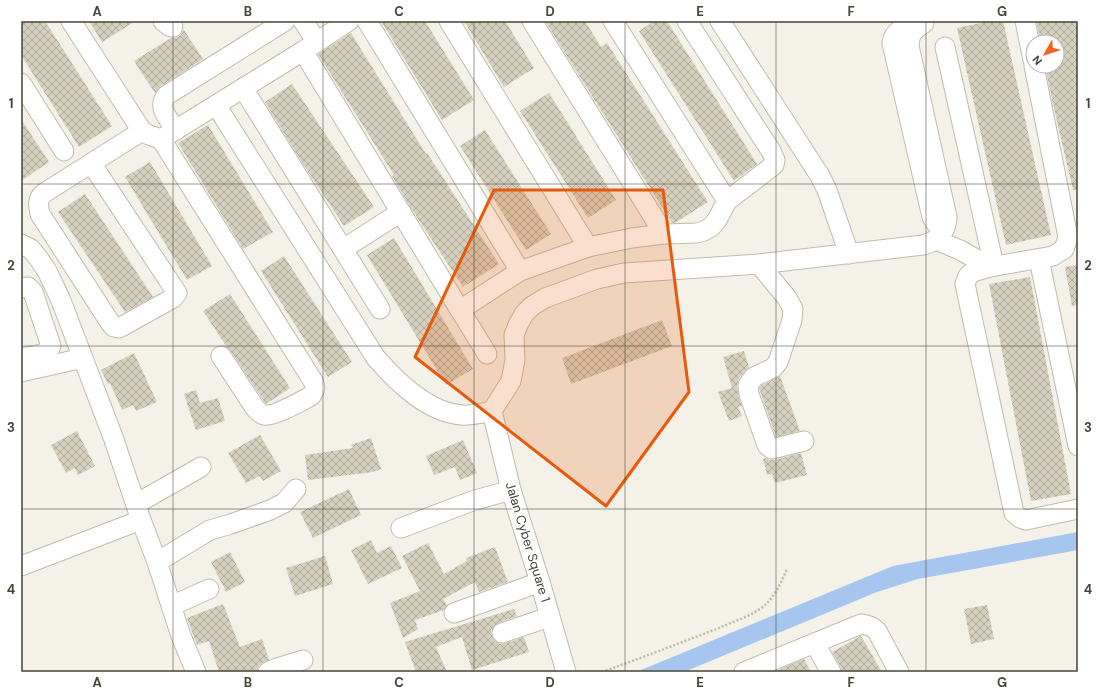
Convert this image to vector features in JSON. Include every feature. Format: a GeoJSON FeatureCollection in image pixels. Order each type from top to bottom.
{"type":"FeatureCollection","features":[{"type":"Feature","properties":{"kind":"street"},"geometry":{"type":"LineString","coordinates":[[71,21],[142,131],[149,135],[169,134],[349,21]]}},
{"type":"Feature","properties":{"kind":"street"},"geometry":{"type":"LineString","coordinates":[[221,356],[255,408],[260,414],[266,416],[274,414],[310,396],[316,386],[169,134],[162,109],[162,102],[167,95],[285,21]]}},
{"type":"Feature","properties":{"kind":"street"},"geometry":{"type":"LineString","coordinates":[[303,21],[310,46],[401,212],[487,354]]}},
{"type":"Feature","properties":{"kind":"street"},"geometry":{"type":"LineString","coordinates":[[367,21],[520,271]]}},
{"type":"Feature","properties":{"kind":"street"},"geometry":{"type":"LineString","coordinates":[[449,21],[588,247]]}},
{"type":"Feature","properties":{"kind":"street"},"geometry":{"type":"LineString","coordinates":[[532,21],[664,234]]}},
{"type":"Feature","properties":{"kind":"street"},"geometry":{"type":"LineString","coordinates":[[613,21],[727,201]]}},
{"type":"Feature","properties":{"kind":"street"},"geometry":{"type":"LineString","coordinates":[[460,310],[520,271],[588,247],[632,238],[664,234],[696,233],[704,231],[711,227],[727,201],[774,165],[775,160],[771,151],[687,21]]}},
{"type":"Feature","properties":{"kind":"street"},"geometry":{"type":"LineString","coordinates":[[720,21],[828,190],[849,254]]}},
{"type":"Feature","properties":{"kind":"street"},"geometry":{"type":"LineString","coordinates":[[1025,21],[1028,34]]}},
{"type":"Feature","properties":{"kind":"street"},"geometry":{"type":"LineString","coordinates":[[216,105],[376,358],[391,375],[408,390],[427,403],[446,413],[463,416],[492,411],[511,381],[515,360],[514,335],[524,314],[532,306],[545,298],[597,278],[624,273],[759,264],[923,245],[940,234],[947,222],[947,217],[909,46],[910,35],[913,31],[928,22]]}},
{"type":"Feature","properties":{"kind":"street"},"geometry":{"type":"LineString","coordinates":[[945,47],[992,267]]}},
{"type":"Feature","properties":{"kind":"street"},"geometry":{"type":"LineString","coordinates":[[1036,74],[1068,237],[1064,249],[1053,256],[973,272],[968,276],[965,284],[1014,513],[1020,518],[1026,520],[1078,509]]}},
{"type":"Feature","properties":{"kind":"street"},"geometry":{"type":"LineString","coordinates":[[21,83],[64,150]]}},
{"type":"Feature","properties":{"kind":"street"},"geometry":{"type":"LineString","coordinates":[[243,88],[380,309]]}},
{"type":"Feature","properties":{"kind":"street"},"geometry":{"type":"LineString","coordinates":[[91,163],[177,293],[173,298],[119,328],[114,327],[111,324],[40,214],[38,205],[40,197],[44,192],[142,131]]}},
{"type":"Feature","properties":{"kind":"street"},"geometry":{"type":"LineString","coordinates":[[343,249],[401,212]]}},
{"type":"Feature","properties":{"kind":"street"},"geometry":{"type":"LineString","coordinates":[[940,234],[960,250],[992,267]]}},
{"type":"Feature","properties":{"kind":"street"},"geometry":{"type":"LineString","coordinates":[[21,244],[31,249],[39,259],[47,271],[60,298],[113,437],[138,512],[157,562],[181,636],[196,672]]}},
{"type":"Feature","properties":{"kind":"street"},"geometry":{"type":"LineString","coordinates":[[1039,259],[1078,446]]}},
{"type":"Feature","properties":{"kind":"street"},"geometry":{"type":"LineString","coordinates":[[759,264],[787,298],[793,309],[792,320],[778,362],[773,368],[754,377],[748,384],[749,394],[769,448],[772,449],[804,441]]}},
{"type":"Feature","properties":{"kind":"street"},"geometry":{"type":"LineString","coordinates":[[21,288],[28,287],[34,295],[51,346],[49,351],[49,359]]}},
{"type":"Feature","properties":{"kind":"street"},"geometry":{"type":"LineString","coordinates":[[21,358],[83,358]]}},
{"type":"Feature","properties":{"kind":"street"},"geometry":{"type":"LineString","coordinates":[[21,372],[49,359]]}},
{"type":"Feature","properties":{"kind":"street","name":"Jalan Cyber Square 1"},"geometry":{"type":"LineString","coordinates":[[492,411],[511,490],[566,672]]}},
{"type":"Feature","properties":{"kind":"street"},"geometry":{"type":"LineString","coordinates":[[21,566],[138,512],[201,467]]}},
{"type":"Feature","properties":{"kind":"street"},"geometry":{"type":"LineString","coordinates":[[157,562],[210,530],[270,510],[284,503],[296,489]]}},
{"type":"Feature","properties":{"kind":"street"},"geometry":{"type":"LineString","coordinates":[[401,528],[472,501],[511,490]]}},
{"type":"Feature","properties":{"kind":"street"},"geometry":{"type":"LineString","coordinates":[[454,613],[540,582]]}},
{"type":"Feature","properties":{"kind":"street"},"geometry":{"type":"LineString","coordinates":[[171,606],[208,589]]}},
{"type":"Feature","properties":{"kind":"street"},"geometry":{"type":"LineString","coordinates":[[502,633],[550,617]]}},
{"type":"Feature","properties":{"kind":"street"},"geometry":{"type":"LineString","coordinates":[[756,670],[861,624],[869,625],[877,631],[899,672]]}},
{"type":"Feature","properties":{"kind":"street"},"geometry":{"type":"LineString","coordinates":[[815,644],[831,672]]}},
{"type":"Feature","properties":{"kind":"street"},"geometry":{"type":"LineString","coordinates":[[268,672],[303,660]]}},
{"type":"Feature","properties":{"kind":"path"},"geometry":{"type":"LineString","coordinates":[[602,672],[651,655],[749,615],[765,606],[775,593],[787,569]]}},
{"type":"Feature","properties":{"kind":"highlighted area"},"geometry":{"type":"Polygon","coordinates":[[[494,190],[663,190],[689,392],[606,506],[415,357],[494,190]]]}},
{"type":"Feature","properties":{"kind":"water"},"geometry":{"type":"Polygon","coordinates":[[[1078,532],[1078,550],[918,579],[877,592],[684,672],[636,672],[893,566],[1078,532]]]}},
{"type":"Feature","properties":{"kind":"building"},"geometry":{"type":"Polygon","coordinates":[[[21,21],[45,21],[112,126],[79,147],[21,55],[21,21]]]}},
{"type":"Feature","properties":{"kind":"building"},"geometry":{"type":"Polygon","coordinates":[[[89,21],[136,21],[102,42],[89,21]]]}},
{"type":"Feature","properties":{"kind":"building"},"geometry":{"type":"Polygon","coordinates":[[[381,21],[425,21],[474,100],[442,120],[381,21]]]}},
{"type":"Feature","properties":{"kind":"building"},"geometry":{"type":"Polygon","coordinates":[[[464,21],[505,21],[534,68],[504,87],[464,21]]]}},
{"type":"Feature","properties":{"kind":"building"},"geometry":{"type":"Polygon","coordinates":[[[545,21],[585,21],[601,47],[607,43],[708,202],[675,223],[672,223],[545,21]]]}},
{"type":"Feature","properties":{"kind":"building"},"geometry":{"type":"Polygon","coordinates":[[[654,21],[667,21],[757,164],[734,181],[639,31],[654,21]]]}},
{"type":"Feature","properties":{"kind":"building"},"geometry":{"type":"Polygon","coordinates":[[[990,21],[1003,21],[1051,235],[1006,245],[957,28],[990,21]]]}},
{"type":"Feature","properties":{"kind":"building"},"geometry":{"type":"Polygon","coordinates":[[[1036,21],[1078,21],[1078,190],[1073,190],[1047,74],[1065,74],[1065,34],[1039,34],[1036,21]]]}},
{"type":"Feature","properties":{"kind":"building"},"geometry":{"type":"Polygon","coordinates":[[[184,30],[203,59],[161,86],[155,93],[134,61],[171,38],[176,38],[181,35],[184,30]]]}},
{"type":"Feature","properties":{"kind":"building"},"geometry":{"type":"Polygon","coordinates":[[[351,33],[426,154],[427,153],[499,264],[463,287],[409,205],[392,176],[394,175],[318,54],[351,33]]]}},
{"type":"Feature","properties":{"kind":"building"},"geometry":{"type":"Polygon","coordinates":[[[292,84],[374,207],[344,226],[301,161],[265,102],[292,84]]]}},
{"type":"Feature","properties":{"kind":"building"},"geometry":{"type":"Polygon","coordinates":[[[549,93],[616,200],[588,218],[520,111],[549,93]]]}},
{"type":"Feature","properties":{"kind":"building"},"geometry":{"type":"Polygon","coordinates":[[[21,119],[49,162],[21,181],[21,119]]]}},
{"type":"Feature","properties":{"kind":"building"},"geometry":{"type":"Polygon","coordinates":[[[208,125],[273,232],[243,249],[178,143],[208,125]]]}},
{"type":"Feature","properties":{"kind":"building"},"geometry":{"type":"Polygon","coordinates":[[[485,130],[551,234],[526,250],[460,146],[485,130]]]}},
{"type":"Feature","properties":{"kind":"building"},"geometry":{"type":"Polygon","coordinates":[[[150,162],[212,266],[187,280],[125,177],[150,162]]]}},
{"type":"Feature","properties":{"kind":"building"},"geometry":{"type":"Polygon","coordinates":[[[85,194],[153,297],[125,312],[58,212],[85,194]]]}},
{"type":"Feature","properties":{"kind":"building"},"geometry":{"type":"Polygon","coordinates":[[[394,238],[473,369],[446,385],[367,255],[394,238]]]}},
{"type":"Feature","properties":{"kind":"building"},"geometry":{"type":"Polygon","coordinates":[[[284,256],[352,362],[328,377],[261,271],[284,256]]]}},
{"type":"Feature","properties":{"kind":"building"},"geometry":{"type":"Polygon","coordinates":[[[1078,265],[1078,305],[1072,306],[1065,267],[1078,265]]]}},
{"type":"Feature","properties":{"kind":"building"},"geometry":{"type":"Polygon","coordinates":[[[1030,277],[1071,494],[1031,501],[989,284],[1030,277]]]}},
{"type":"Feature","properties":{"kind":"building"},"geometry":{"type":"Polygon","coordinates":[[[230,294],[290,388],[266,404],[203,311],[230,294]]]}},
{"type":"Feature","properties":{"kind":"building"},"geometry":{"type":"Polygon","coordinates":[[[662,320],[672,346],[571,384],[562,358],[662,320]]]}},
{"type":"Feature","properties":{"kind":"building"},"geometry":{"type":"Polygon","coordinates":[[[744,351],[749,367],[739,378],[737,386],[742,406],[738,407],[742,416],[729,421],[718,392],[732,388],[723,357],[744,351]]]}},
{"type":"Feature","properties":{"kind":"building"},"geometry":{"type":"Polygon","coordinates":[[[134,353],[157,402],[136,411],[133,405],[122,410],[110,383],[108,384],[101,370],[134,353]]]}},
{"type":"Feature","properties":{"kind":"building"},"geometry":{"type":"Polygon","coordinates":[[[780,376],[800,431],[776,437],[759,388],[780,376]]]}},
{"type":"Feature","properties":{"kind":"building"},"geometry":{"type":"Polygon","coordinates":[[[196,390],[200,403],[218,398],[225,421],[196,430],[184,394],[196,390]]]}},
{"type":"Feature","properties":{"kind":"building"},"geometry":{"type":"Polygon","coordinates":[[[77,431],[95,466],[78,475],[75,468],[66,473],[51,445],[77,431]]]}},
{"type":"Feature","properties":{"kind":"building"},"geometry":{"type":"Polygon","coordinates":[[[260,435],[281,471],[263,481],[260,476],[246,483],[228,453],[260,435]]]}},
{"type":"Feature","properties":{"kind":"building"},"geometry":{"type":"Polygon","coordinates":[[[371,438],[381,469],[373,472],[308,480],[305,455],[353,448],[351,445],[371,438]]]}},
{"type":"Feature","properties":{"kind":"building"},"geometry":{"type":"Polygon","coordinates":[[[463,440],[477,473],[460,480],[455,467],[434,475],[426,456],[463,440]]]}},
{"type":"Feature","properties":{"kind":"building"},"geometry":{"type":"Polygon","coordinates":[[[801,453],[807,475],[775,483],[772,474],[767,475],[763,459],[766,458],[769,460],[774,460],[801,453]]]}},
{"type":"Feature","properties":{"kind":"building"},"geometry":{"type":"Polygon","coordinates":[[[349,489],[361,515],[313,538],[300,512],[349,489]]]}},
{"type":"Feature","properties":{"kind":"building"},"geometry":{"type":"Polygon","coordinates":[[[371,540],[377,553],[391,546],[402,568],[368,584],[351,550],[371,540]]]}},
{"type":"Feature","properties":{"kind":"building"},"geometry":{"type":"Polygon","coordinates":[[[428,543],[444,574],[467,561],[466,558],[495,547],[508,582],[479,592],[475,582],[443,599],[447,605],[444,610],[415,620],[418,629],[403,638],[390,603],[420,591],[402,556],[428,543]]]}},
{"type":"Feature","properties":{"kind":"building"},"geometry":{"type":"Polygon","coordinates":[[[230,552],[245,582],[226,592],[211,562],[230,552]]]}},
{"type":"Feature","properties":{"kind":"building"},"geometry":{"type":"Polygon","coordinates":[[[325,556],[333,584],[295,596],[286,568],[325,556]]]}},
{"type":"Feature","properties":{"kind":"building"},"geometry":{"type":"Polygon","coordinates":[[[223,604],[240,647],[262,639],[269,660],[259,665],[257,672],[219,672],[209,641],[197,645],[187,618],[223,604]]]}},
{"type":"Feature","properties":{"kind":"building"},"geometry":{"type":"Polygon","coordinates":[[[987,605],[994,639],[971,644],[964,609],[987,605]]]}},
{"type":"Feature","properties":{"kind":"building"},"geometry":{"type":"Polygon","coordinates":[[[514,609],[517,616],[494,626],[491,630],[492,636],[495,641],[500,644],[524,637],[529,652],[472,670],[462,637],[436,647],[447,672],[416,672],[405,642],[514,609]]]}},
{"type":"Feature","properties":{"kind":"building"},"geometry":{"type":"Polygon","coordinates":[[[861,636],[882,672],[842,672],[841,667],[832,652],[861,636]]]}},
{"type":"Feature","properties":{"kind":"building"},"geometry":{"type":"Polygon","coordinates":[[[804,659],[811,672],[775,672],[782,668],[804,659]]]}}]}
